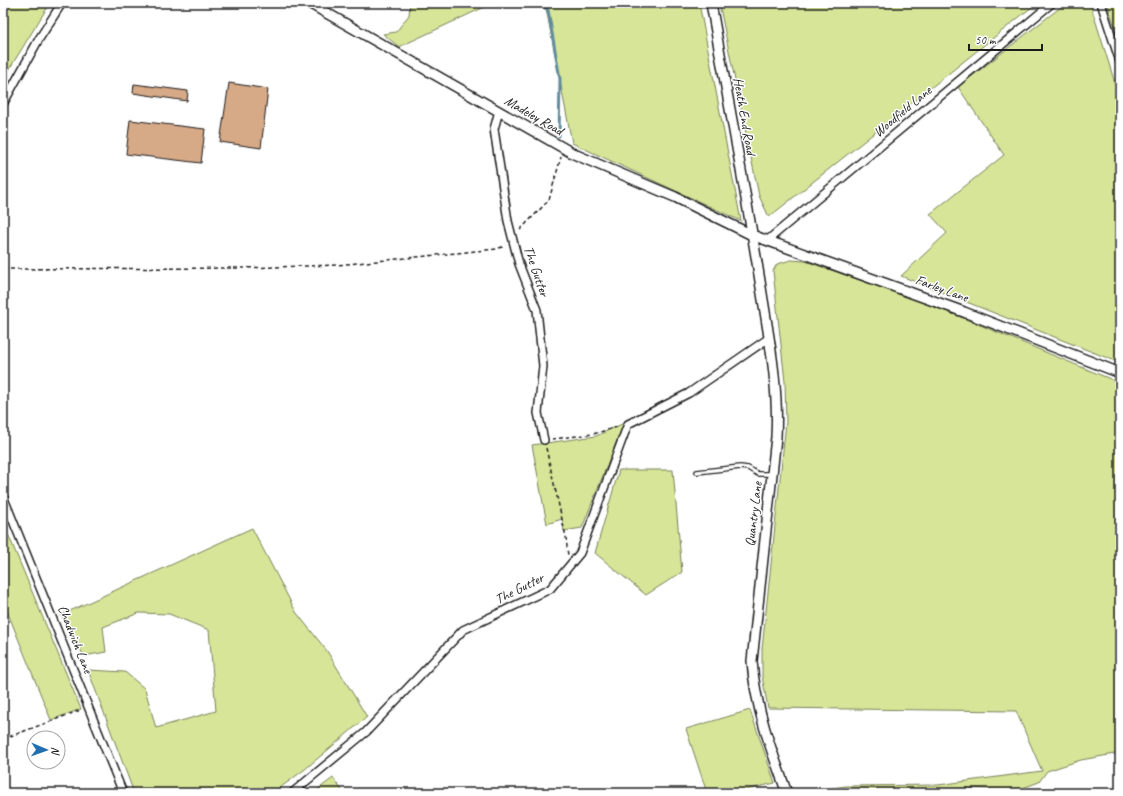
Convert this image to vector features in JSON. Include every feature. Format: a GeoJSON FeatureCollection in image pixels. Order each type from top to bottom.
{"type":"FeatureCollection","features":[{"type":"Feature","properties":{"kind":"street"},"geometry":{"type":"LineString","coordinates":[[3,104],[39,39],[62,3]]}},
{"type":"Feature","properties":{"kind":"street","name":"Madeley Road"},"geometry":{"type":"LineString","coordinates":[[309,3],[563,148],[674,197],[752,235]]}},
{"type":"Feature","properties":{"kind":"street","name":"Heath End Road"},"geometry":{"type":"LineString","coordinates":[[710,3],[752,235]]}},
{"type":"Feature","properties":{"kind":"street","name":"Woodfield Lane"},"geometry":{"type":"LineString","coordinates":[[769,239],[1052,3]]}},
{"type":"Feature","properties":{"kind":"street"},"geometry":{"type":"LineString","coordinates":[[1101,3],[1120,62]]}},
{"type":"Feature","properties":{"kind":"street","name":"The Gutter"},"geometry":{"type":"LineString","coordinates":[[499,111],[494,129],[502,184],[519,264],[537,310],[543,366],[538,413],[544,440]]}},
{"type":"Feature","properties":{"kind":"street","name":"Farley Lane"},"geometry":{"type":"LineString","coordinates":[[752,235],[769,239],[964,312],[1120,373]]}},
{"type":"Feature","properties":{"kind":"street","name":"Quantry Lane"},"geometry":{"type":"LineString","coordinates":[[752,235],[769,338],[778,411],[752,661],[754,686],[761,717],[787,793]]}},
{"type":"Feature","properties":{"kind":"street"},"geometry":{"type":"LineString","coordinates":[[631,423],[689,394],[769,338]]}},
{"type":"Feature","properties":{"kind":"street","name":"The Gutter"},"geometry":{"type":"LineString","coordinates":[[292,793],[366,732],[463,630],[550,589],[580,554],[628,424],[631,423]]}},
{"type":"Feature","properties":{"kind":"street","name":"Chadwich Lane"},"geometry":{"type":"LineString","coordinates":[[3,496],[123,793]]}},
{"type":"Feature","properties":{"kind":"lane"},"geometry":{"type":"LineString","coordinates":[[697,472],[740,467],[748,468],[758,474],[772,474]]}},
{"type":"Feature","properties":{"kind":"path"},"geometry":{"type":"LineString","coordinates":[[3,269],[243,268],[337,265],[496,249],[512,243],[513,237],[549,200],[558,173],[563,148]]}},
{"type":"Feature","properties":{"kind":"path"},"geometry":{"type":"LineString","coordinates":[[570,566],[564,529],[544,440],[592,434],[631,423]]}},
{"type":"Feature","properties":{"kind":"path"},"geometry":{"type":"LineString","coordinates":[[3,739],[89,708]]}},
{"type":"Feature","properties":{"kind":"green space"},"geometry":{"type":"Polygon","coordinates":[[[3,3],[50,3],[10,68],[3,84],[3,3]]]}},
{"type":"Feature","properties":{"kind":"green space"},"geometry":{"type":"Polygon","coordinates":[[[410,3],[493,3],[399,47],[383,34],[396,32],[409,15],[410,3]]]}},
{"type":"Feature","properties":{"kind":"green space"},"geometry":{"type":"Polygon","coordinates":[[[545,3],[699,3],[741,221],[572,143],[545,3]]]}},
{"type":"Feature","properties":{"kind":"green space"},"geometry":{"type":"Polygon","coordinates":[[[719,3],[1037,3],[769,217],[759,196],[719,3]]]}},
{"type":"Feature","properties":{"kind":"green space"},"geometry":{"type":"Polygon","coordinates":[[[1066,3],[1090,3],[1120,99],[1120,363],[901,276],[947,233],[930,214],[1004,155],[958,87],[1066,3]]]}},
{"type":"Feature","properties":{"kind":"green space"},"geometry":{"type":"Polygon","coordinates":[[[1107,3],[1120,3],[1120,42],[1107,3]]]}},
{"type":"Feature","properties":{"kind":"green space"},"geometry":{"type":"Polygon","coordinates":[[[791,260],[805,261],[934,306],[1120,383],[1120,753],[1081,760],[1047,771],[1039,782],[1023,788],[1004,790],[966,788],[931,793],[820,793],[825,789],[846,786],[938,785],[1042,771],[1016,711],[768,708],[762,676],[762,649],[786,422],[785,382],[773,271],[777,264],[791,260]]]}},
{"type":"Feature","properties":{"kind":"green space"},"geometry":{"type":"Polygon","coordinates":[[[624,423],[582,528],[564,531],[562,519],[547,524],[532,445],[596,436],[624,423]]]}},
{"type":"Feature","properties":{"kind":"green space"},"geometry":{"type":"Polygon","coordinates":[[[619,470],[673,470],[682,572],[646,595],[595,553],[619,470]]]}},
{"type":"Feature","properties":{"kind":"green space"},"geometry":{"type":"Polygon","coordinates":[[[3,522],[81,709],[51,720],[3,601],[3,522]]]}},
{"type":"Feature","properties":{"kind":"green space"},"geometry":{"type":"Polygon","coordinates":[[[252,528],[296,612],[327,651],[367,717],[304,770],[273,793],[134,793],[88,670],[125,672],[145,689],[156,728],[216,711],[209,630],[169,614],[139,613],[103,627],[106,652],[84,656],[61,615],[252,528]]]}},
{"type":"Feature","properties":{"kind":"green space"},"geometry":{"type":"Polygon","coordinates":[[[750,710],[775,783],[733,793],[707,793],[686,729],[750,710]]]}},
{"type":"Feature","properties":{"kind":"green space"},"geometry":{"type":"Polygon","coordinates":[[[333,778],[344,793],[313,793],[333,778]]]}},
{"type":"Feature","properties":{"kind":"building"},"geometry":{"type":"Polygon","coordinates":[[[229,83],[268,89],[261,148],[220,142],[229,83]]]}},
{"type":"Feature","properties":{"kind":"building"},"geometry":{"type":"Polygon","coordinates":[[[134,84],[188,91],[187,101],[133,93],[134,84]]]}},
{"type":"Feature","properties":{"kind":"building"},"geometry":{"type":"Polygon","coordinates":[[[130,120],[205,129],[201,163],[126,154],[130,120]]]}},
{"type":"Feature","properties":{"kind":"waterway"},"geometry":{"type":"LineString","coordinates":[[539,3],[548,10],[560,79],[559,136]]}}]}
